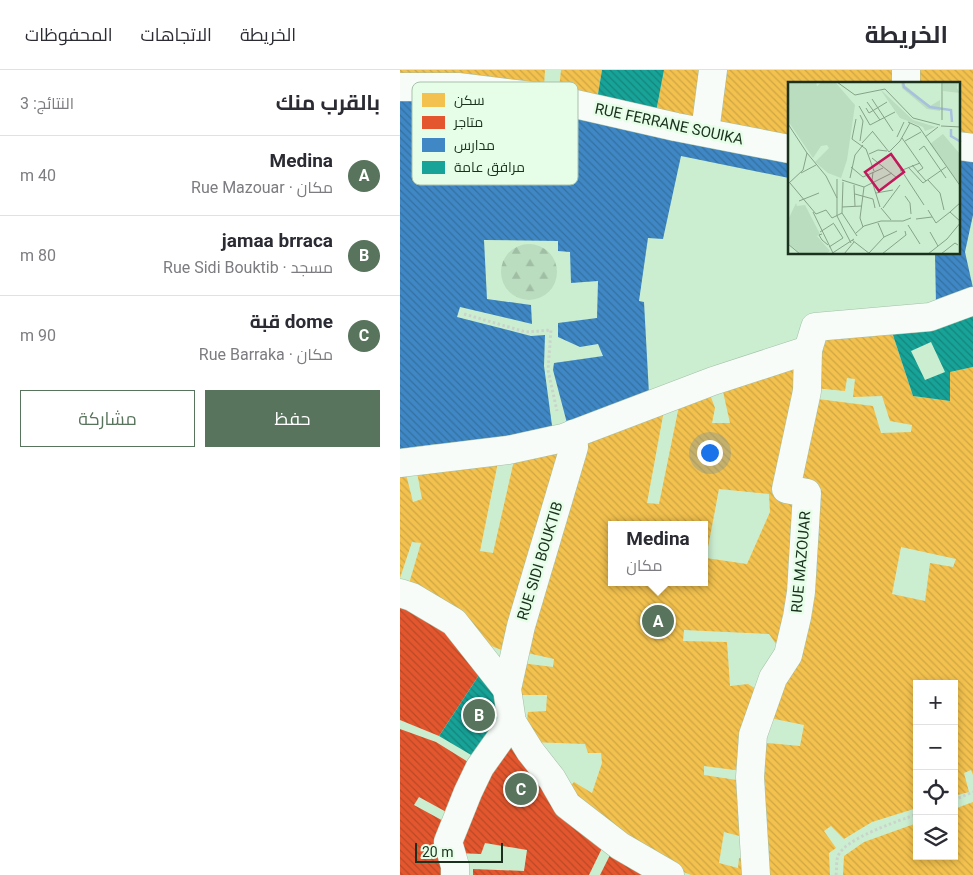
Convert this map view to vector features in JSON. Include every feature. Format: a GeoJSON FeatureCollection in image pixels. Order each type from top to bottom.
{"type":"FeatureCollection","features":[{"type":"Feature","properties":{"kind":"street"},"geometry":{"type":"LineString","coordinates":[[705,132],[713,70]]}},
{"type":"Feature","properties":{"kind":"street","name":"RUE FERRANE SOUIKA"},"geometry":{"type":"LineString","coordinates":[[578,104],[788,148]]}},
{"type":"Feature","properties":{"kind":"street"},"geometry":{"type":"LineString","coordinates":[[960,146],[973,148]]}},
{"type":"Feature","properties":{"kind":"street"},"geometry":{"type":"LineString","coordinates":[[400,463],[508,450],[568,436],[713,382],[808,350],[815,327],[930,317],[973,301]]}},
{"type":"Feature","properties":{"kind":"street","name":"RUE MAZOUAR"},"geometry":{"type":"LineString","coordinates":[[756,875],[750,776],[754,735],[773,678],[788,655],[802,592],[807,493],[786,489],[807,391],[808,350]]}},
{"type":"Feature","properties":{"kind":"street","name":"RUE SIDI BOUKTIB"},"geometry":{"type":"LineString","coordinates":[[507,688],[520,626],[574,447],[568,436]]}},
{"type":"Feature","properties":{"kind":"street"},"geometry":{"type":"LineString","coordinates":[[400,593],[412,597],[454,622],[507,688],[512,722],[530,751],[552,779],[567,805],[620,846],[670,875]]}},
{"type":"Feature","properties":{"kind":"street"},"geometry":{"type":"LineString","coordinates":[[455,875],[455,866],[448,842],[480,767],[512,722]]}},
{"type":"Feature","properties":{"kind":"path"},"geometry":{"type":"LineString","coordinates":[[464,314],[526,332],[551,330],[548,370],[568,436]]}},
{"type":"Feature","properties":{"kind":"path"},"geometry":{"type":"LineString","coordinates":[[958,798],[973,792]]}},
{"type":"Feature","properties":{"kind":"path"},"geometry":{"type":"LineString","coordinates":[[836,875],[838,855],[847,846],[862,836],[914,815]]}},
{"type":"Feature","properties":{"kind":"green space"},"geometry":{"type":"Polygon","coordinates":[[[524,244],[534,244],[549,252],[555,261],[557,272],[555,283],[549,292],[534,300],[524,300],[513,295],[506,288],[501,277],[501,267],[506,256],[513,249],[524,244]]]}},
{"type":"Feature","properties":{"kind":"building: سكن"},"geometry":{"type":"Polygon","coordinates":[[[400,70],[545,70],[544,82],[472,82],[400,78],[400,70]]]}},
{"type":"Feature","properties":{"kind":"building: سكن"},"geometry":{"type":"Polygon","coordinates":[[[561,70],[602,70],[597,100],[578,94],[578,82],[560,82],[561,70]]]}},
{"type":"Feature","properties":{"kind":"building: سكن"},"geometry":{"type":"Polygon","coordinates":[[[664,70],[700,70],[694,120],[656,112],[664,70]]]}},
{"type":"Feature","properties":{"kind":"building: سكن"},"geometry":{"type":"Polygon","coordinates":[[[722,70],[897,70],[897,82],[788,82],[788,139],[715,121],[722,70]]]}},
{"type":"Feature","properties":{"kind":"building: سكن"},"geometry":{"type":"Polygon","coordinates":[[[914,70],[973,70],[973,135],[960,134],[960,82],[914,82],[914,70]]]}},
{"type":"Feature","properties":{"kind":"building: سكن"},"geometry":{"type":"Polygon","coordinates":[[[891,329],[913,396],[950,401],[950,372],[973,367],[973,775],[971,770],[964,773],[969,792],[958,795],[958,680],[913,680],[913,809],[872,822],[844,839],[831,826],[824,831],[836,848],[829,853],[830,875],[762,875],[758,742],[800,746],[804,725],[765,717],[805,590],[792,484],[810,398],[873,406],[881,433],[911,432],[912,425],[890,421],[882,396],[853,397],[855,379],[847,378],[845,391],[814,388],[816,342],[891,329]],[[901,547],[892,594],[925,601],[930,563],[953,567],[956,559],[901,547]]]}},
{"type":"Feature","properties":{"kind":"building: سكن"},"geometry":{"type":"Polygon","coordinates":[[[803,362],[799,566],[778,647],[769,634],[684,630],[683,641],[727,642],[730,686],[748,684],[761,692],[742,771],[704,766],[704,775],[743,781],[747,838],[724,832],[719,863],[738,868],[739,858],[748,858],[749,875],[691,875],[657,861],[567,790],[574,782],[592,793],[602,763],[601,753],[588,753],[585,744],[530,742],[525,735],[528,712],[546,711],[547,695],[517,695],[521,663],[553,667],[554,659],[523,652],[582,437],[664,410],[647,503],[659,504],[680,401],[709,392],[715,408],[712,423],[730,423],[722,387],[803,362]]]}},
{"type":"Feature","properties":{"kind":"building: سكن"},"geometry":{"type":"Polygon","coordinates":[[[562,449],[509,653],[474,639],[408,587],[421,543],[412,542],[400,578],[400,471],[405,470],[413,502],[422,499],[416,467],[499,457],[480,551],[493,553],[515,456],[562,449]]]}},
{"type":"Feature","properties":{"kind":"building: سكن"},"geometry":{"type":"Polygon","coordinates":[[[973,802],[973,875],[843,875],[844,856],[864,842],[913,824],[913,860],[958,860],[958,808],[973,802]]]}},
{"type":"Feature","properties":{"kind":"building: متاجر"},"geometry":{"type":"Polygon","coordinates":[[[400,603],[454,635],[481,672],[439,736],[400,720],[400,603]]]}},
{"type":"Feature","properties":{"kind":"building: متاجر"},"geometry":{"type":"Polygon","coordinates":[[[400,729],[436,742],[473,765],[450,814],[419,797],[414,805],[447,823],[446,875],[400,875],[400,729]]]}},
{"type":"Feature","properties":{"kind":"building: متاجر"},"geometry":{"type":"Polygon","coordinates":[[[512,737],[605,842],[589,875],[473,875],[473,869],[524,871],[527,850],[485,843],[481,854],[456,853],[481,777],[512,737]]]}},
{"type":"Feature","properties":{"kind":"building: متاجر"},"geometry":{"type":"Polygon","coordinates":[[[612,851],[655,875],[600,875],[612,851]]]}},
{"type":"Feature","properties":{"kind":"building: مدارس"},"geometry":{"type":"Polygon","coordinates":[[[400,96],[412,96],[412,185],[578,185],[578,116],[788,157],[788,178],[681,156],[663,239],[648,238],[639,301],[644,302],[649,394],[568,427],[553,370],[554,363],[603,356],[598,344],[580,347],[558,337],[558,323],[597,318],[598,281],[571,283],[570,252],[558,251],[558,241],[484,240],[487,299],[531,305],[532,324],[460,307],[457,317],[531,336],[545,335],[544,366],[553,433],[438,448],[437,444],[400,449],[400,96]]]}},
{"type":"Feature","properties":{"kind":"building: مدارس"},"geometry":{"type":"Polygon","coordinates":[[[960,154],[973,155],[973,215],[965,252],[973,288],[936,304],[935,255],[960,255],[960,154]]]}},
{"type":"Feature","properties":{"kind":"building: مرافق عامة"},"geometry":{"type":"Polygon","coordinates":[[[602,70],[664,70],[656,112],[597,100],[602,70]]]}},
{"type":"Feature","properties":{"kind":"building: مرافق عامة"},"geometry":{"type":"Polygon","coordinates":[[[973,313],[973,367],[950,372],[950,401],[913,396],[891,329],[973,313]],[[931,342],[911,351],[925,380],[945,372],[931,342]]]}},
{"type":"Feature","properties":{"kind":"building: مرافق عامة"},"geometry":{"type":"Polygon","coordinates":[[[481,672],[506,708],[478,759],[439,736],[481,672]]]}},
{"type":"Feature","properties":{"kind":"place","name":"Medina"},"geometry":{"type":"Point","coordinates":[658,621]}},
{"type":"Feature","properties":{"kind":"place","name":"jamaa brraca"},"geometry":{"type":"Point","coordinates":[479,715]}},
{"type":"Feature","properties":{"kind":"place","name":"dome قبة"},"geometry":{"type":"Point","coordinates":[521,789]}}]}
